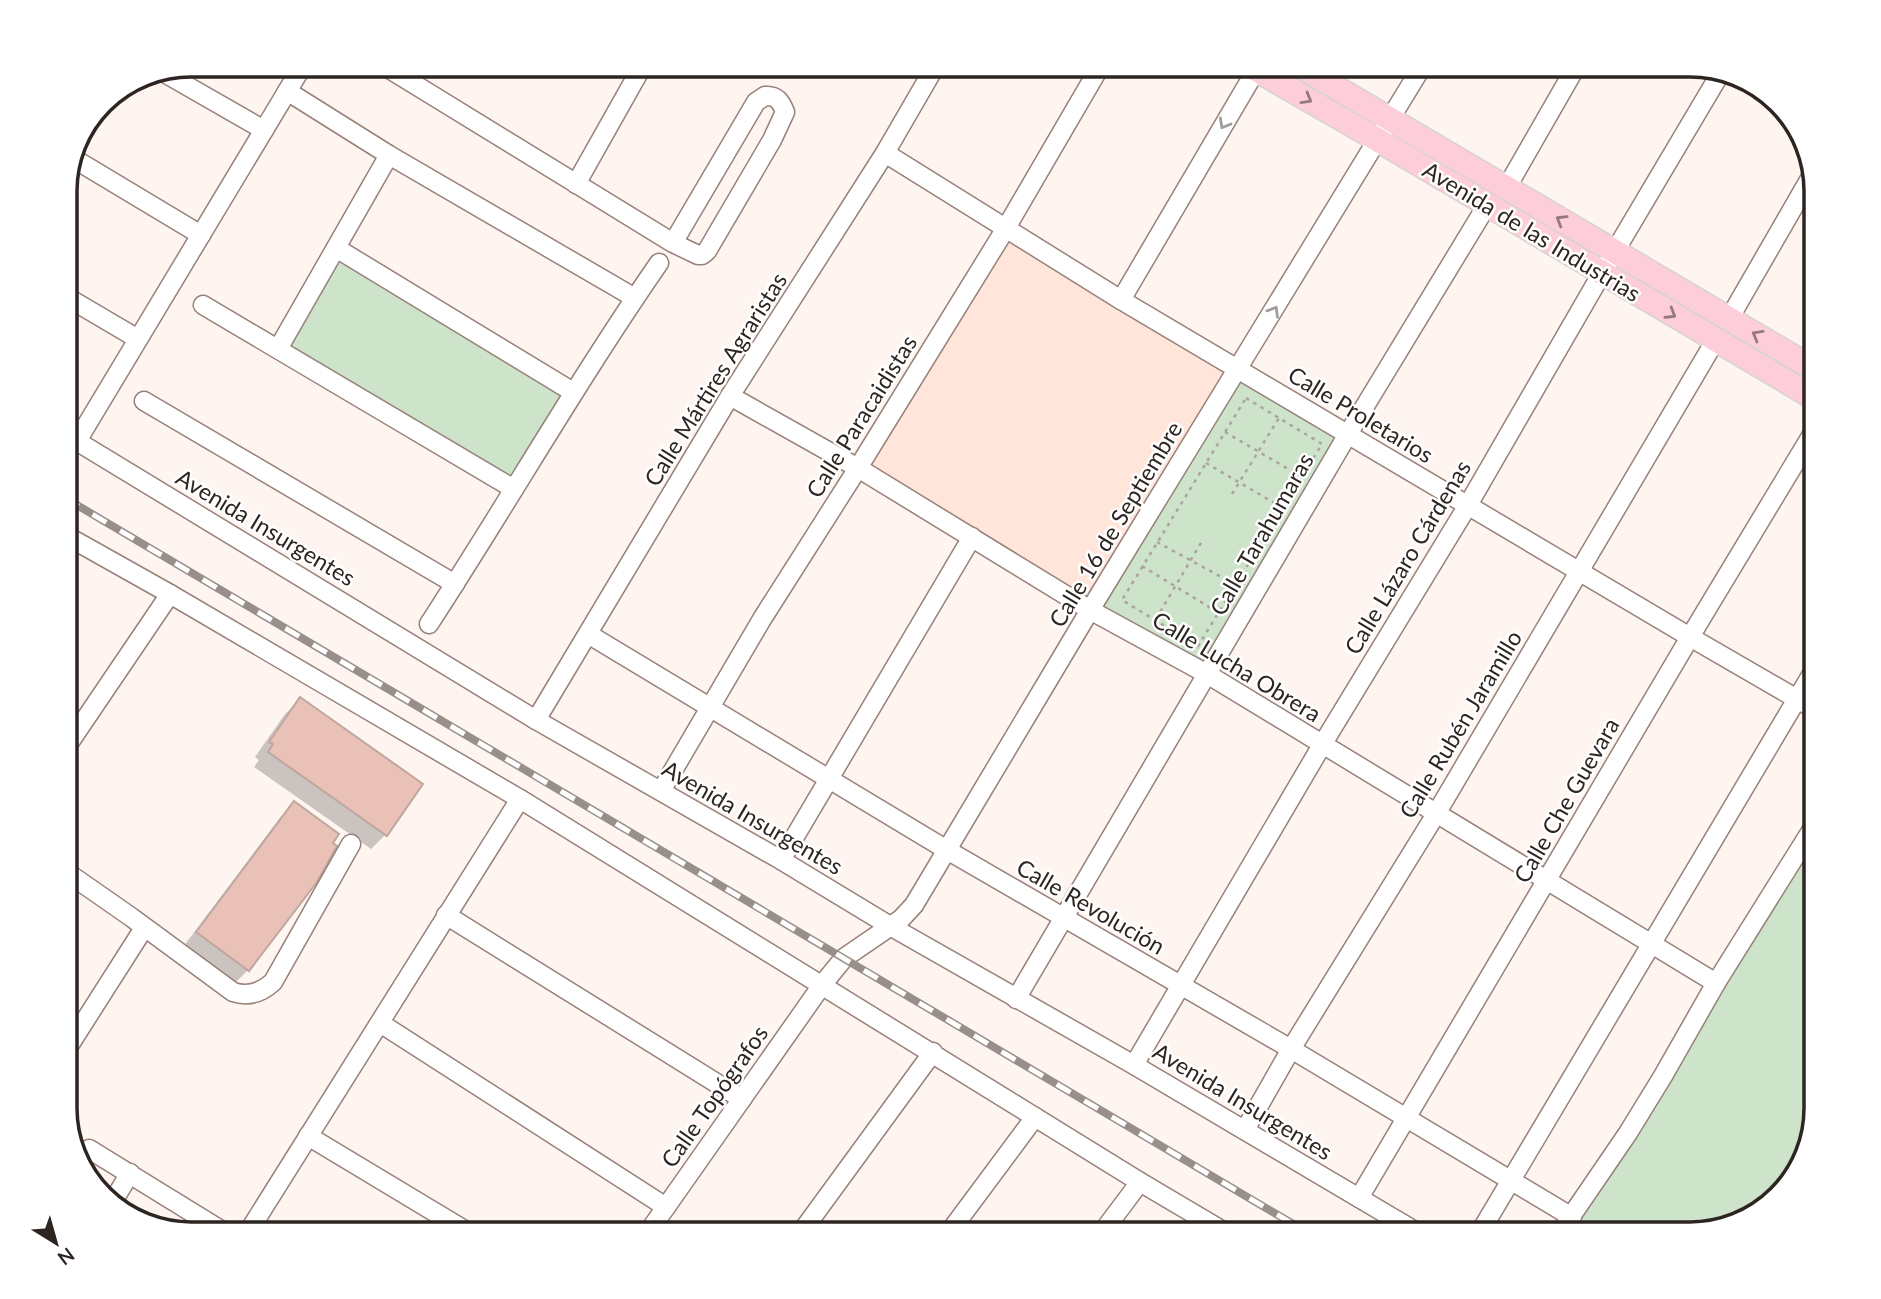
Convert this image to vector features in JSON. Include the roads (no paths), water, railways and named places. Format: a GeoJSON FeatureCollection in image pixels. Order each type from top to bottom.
{"type":"FeatureCollection","features":[{"type":"Feature","properties":{"kind":"main road","name":"Avenida de las Industrias"},"geometry":{"type":"LineString","coordinates":[[1272,77],[1804,392]]}},
{"type":"Feature","properties":{"kind":"main road","name":"Avenida de las Industrias"},"geometry":{"type":"LineString","coordinates":[[1318,77],[1804,363]]}},
{"type":"Feature","properties":{"kind":"street"},"geometry":{"type":"LineString","coordinates":[[77,429],[138,339],[296,77]]}},
{"type":"Feature","properties":{"kind":"street"},"geometry":{"type":"LineString","coordinates":[[402,77],[673,243],[693,254],[702,255],[707,251],[772,140],[785,112],[777,98],[765,96],[756,102],[673,243]]}},
{"type":"Feature","properties":{"kind":"street"},"geometry":{"type":"LineString","coordinates":[[576,184],[636,77]]}},
{"type":"Feature","properties":{"kind":"street","name":"Calle Mártires Agraristas"},"geometry":{"type":"LineString","coordinates":[[536,720],[730,396],[885,153],[929,77]]}},
{"type":"Feature","properties":{"kind":"street","name":"Calle Paracaidistas"},"geometry":{"type":"LineString","coordinates":[[662,791],[761,619],[1006,228],[1094,77]]}},
{"type":"Feature","properties":{"kind":"street"},"geometry":{"type":"LineString","coordinates":[[1121,300],[1248,77]]}},
{"type":"Feature","properties":{"kind":"street","name":"Calle 16 de Septiembre"},"geometry":{"type":"LineString","coordinates":[[821,985],[844,958],[890,926],[914,905],[1090,610],[1416,77]]}},
{"type":"Feature","properties":{"kind":"street"},"geometry":{"type":"LineString","coordinates":[[1507,187],[1570,77]]}},
{"type":"Feature","properties":{"kind":"street"},"geometry":{"type":"LineString","coordinates":[[174,79],[264,130]]}},
{"type":"Feature","properties":{"kind":"street","name":"Calle Lázaro Cárdenas"},"geometry":{"type":"LineString","coordinates":[[1134,1065],[1322,745],[1468,505],[1716,80]]}},
{"type":"Feature","properties":{"kind":"street"},"geometry":{"type":"LineString","coordinates":[[287,91],[389,155],[635,298]]}},
{"type":"Feature","properties":{"kind":"street","name":"Calle Proletarios"},"geometry":{"type":"LineString","coordinates":[[885,153],[1121,300],[1804,703]]}},
{"type":"Feature","properties":{"kind":"street"},"geometry":{"type":"LineString","coordinates":[[278,349],[389,155]]}},
{"type":"Feature","properties":{"kind":"street"},"geometry":{"type":"LineString","coordinates":[[81,163],[201,235]]}},
{"type":"Feature","properties":{"kind":"street"},"geometry":{"type":"LineString","coordinates":[[1729,319],[1804,189]]}},
{"type":"Feature","properties":{"kind":"street","name":"Calle Tarahumaras"},"geometry":{"type":"LineString","coordinates":[[1016,999],[1348,434],[1487,205]]}},
{"type":"Feature","properties":{"kind":"street"},"geometry":{"type":"LineString","coordinates":[[336,248],[573,392]]}},
{"type":"Feature","properties":{"kind":"street"},"geometry":{"type":"LineString","coordinates":[[429,624],[573,392],[659,263]]}},
{"type":"Feature","properties":{"kind":"street"},"geometry":{"type":"LineString","coordinates":[[77,303],[138,339]]}},
{"type":"Feature","properties":{"kind":"street"},"geometry":{"type":"LineString","coordinates":[[203,305],[514,489]]}},
{"type":"Feature","properties":{"kind":"street","name":"Calle Rubén Jaramillo"},"geometry":{"type":"LineString","coordinates":[[1245,1130],[1291,1049],[1436,814],[1715,341]]}},
{"type":"Feature","properties":{"kind":"street","name":"Calle Lucha Obrera"},"geometry":{"type":"LineString","coordinates":[[730,396],[858,468],[1090,610],[1207,674],[1716,983]]}},
{"type":"Feature","properties":{"kind":"street"},"geometry":{"type":"LineString","coordinates":[[144,401],[455,584]]}},
{"type":"Feature","properties":{"kind":"street","name":"Avenida Insurgentes"},"geometry":{"type":"LineString","coordinates":[[77,442],[536,720],[1134,1065],[1400,1222]]}},
{"type":"Feature","properties":{"kind":"street","name":"Calle Che Guevara"},"geometry":{"type":"LineString","coordinates":[[1359,1198],[1689,637],[1804,448]]}},
{"type":"Feature","properties":{"kind":"street"},"geometry":{"type":"LineString","coordinates":[[781,860],[972,537]]}},
{"type":"Feature","properties":{"kind":"street"},"geometry":{"type":"LineString","coordinates":[[77,542],[520,799],[1208,1222]]}},
{"type":"Feature","properties":{"kind":"street"},"geometry":{"type":"LineString","coordinates":[[77,732],[170,594]]}},
{"type":"Feature","properties":{"kind":"street","name":"Calle Revolución"},"geometry":{"type":"LineString","coordinates":[[589,634],[947,850],[1291,1049],[1572,1217]]}},
{"type":"Feature","properties":{"kind":"street"},"geometry":{"type":"LineString","coordinates":[[1486,1222],[1804,687]]}},
{"type":"Feature","properties":{"kind":"street"},"geometry":{"type":"LineString","coordinates":[[254,1222],[520,799]]}},
{"type":"Feature","properties":{"kind":"street"},"geometry":{"type":"LineString","coordinates":[[1568,1222],[1628,1133],[1716,983],[1804,841]]}},
{"type":"Feature","properties":{"kind":"street"},"geometry":{"type":"LineString","coordinates":[[77,879],[233,992],[248,995],[266,988],[281,969],[351,844]]}},
{"type":"Feature","properties":{"kind":"street"},"geometry":{"type":"LineString","coordinates":[[446,915],[742,1099]]}},
{"type":"Feature","properties":{"kind":"street"},"geometry":{"type":"LineString","coordinates":[[77,1033],[145,928]]}},
{"type":"Feature","properties":{"kind":"street","name":"Calle Topógrafos"},"geometry":{"type":"LineString","coordinates":[[655,1222],[821,985]]}},
{"type":"Feature","properties":{"kind":"street"},"geometry":{"type":"LineString","coordinates":[[380,1023],[666,1208]]}},
{"type":"Feature","properties":{"kind":"street"},"geometry":{"type":"LineString","coordinates":[[809,1222],[933,1052]]}},
{"type":"Feature","properties":{"kind":"street"},"geometry":{"type":"LineString","coordinates":[[957,1222],[1035,1117]]}},
{"type":"Feature","properties":{"kind":"street"},"geometry":{"type":"LineString","coordinates":[[308,1136],[451,1222]]}},
{"type":"Feature","properties":{"kind":"street"},"geometry":{"type":"LineString","coordinates":[[89,1149],[208,1222]]}},
{"type":"Feature","properties":{"kind":"street"},"geometry":{"type":"LineString","coordinates":[[117,1195],[130,1173]]}},
{"type":"Feature","properties":{"kind":"street"},"geometry":{"type":"LineString","coordinates":[[1110,1222],[1140,1182]]}},
{"type":"Feature","properties":{"kind":"railway"},"geometry":{"type":"LineString","coordinates":[[77,505],[1290,1222]]}}]}
